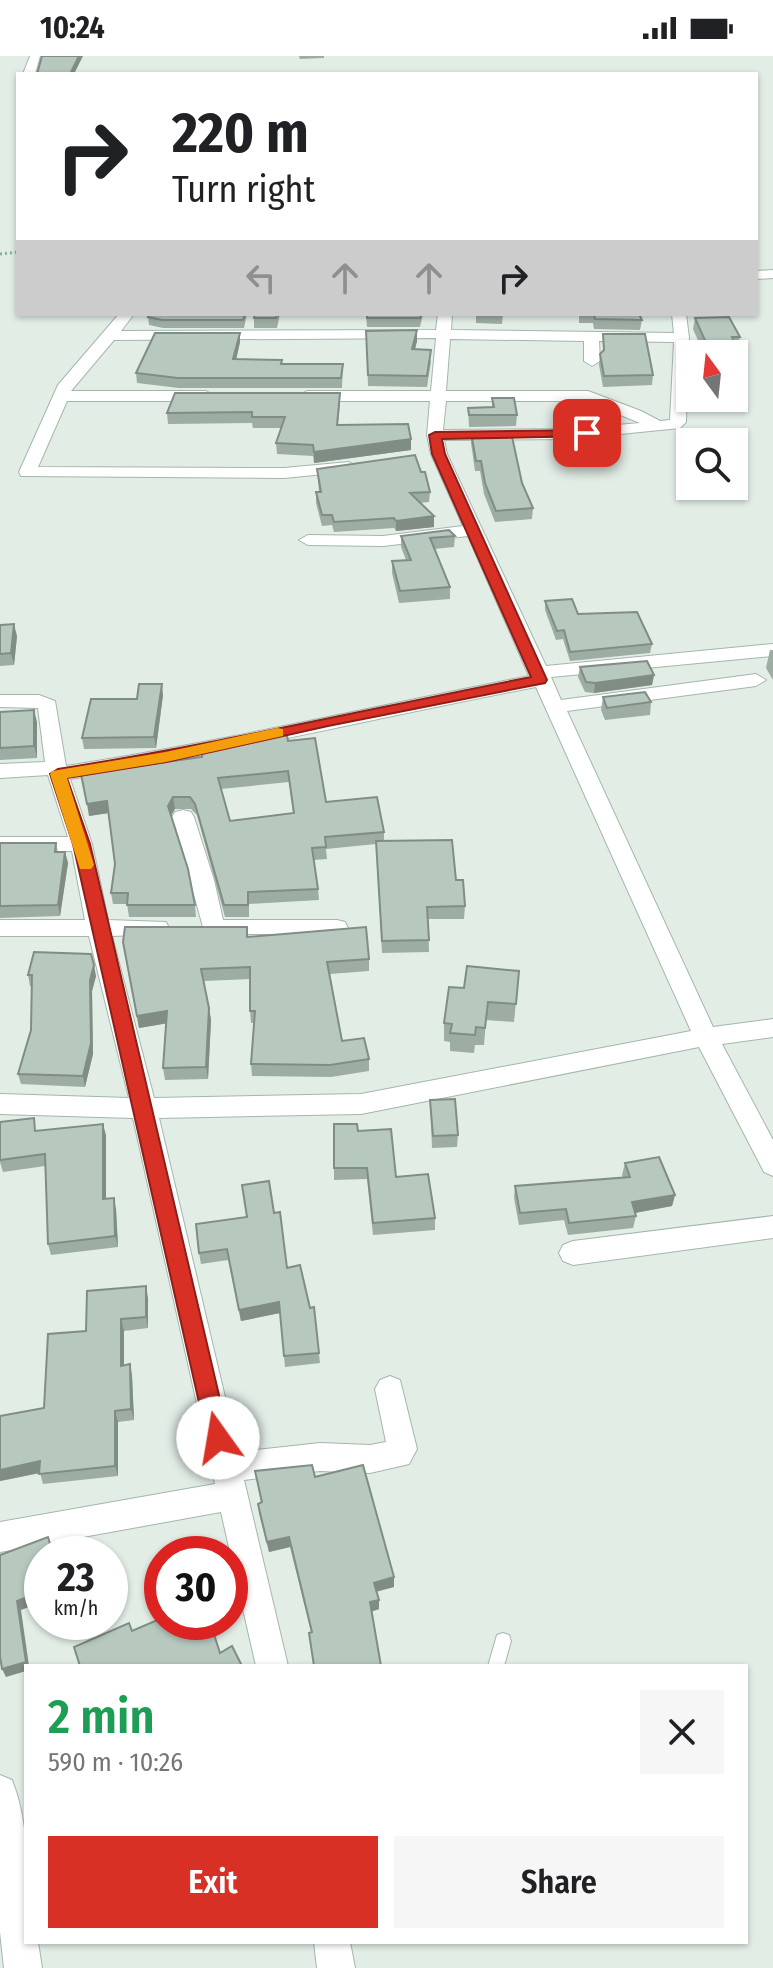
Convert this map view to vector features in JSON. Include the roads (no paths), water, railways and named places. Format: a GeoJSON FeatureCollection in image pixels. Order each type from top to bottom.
{"type":"FeatureCollection","features":[{"type":"Feature","properties":{"kind":"street"},"geometry":{"type":"LineString","coordinates":[[126,316],[66,385],[27,472],[284,473],[370,465]]}},
{"type":"Feature","properties":{"kind":"street"},"geometry":{"type":"LineString","coordinates":[[418,457],[437,445],[678,422],[682,338],[679,316]]}},
{"type":"Feature","properties":{"kind":"street"},"geometry":{"type":"LineString","coordinates":[[111,336],[444,324],[591,337],[682,338]]}},
{"type":"Feature","properties":{"kind":"street"},"geometry":{"type":"LineString","coordinates":[[444,324],[437,445],[538,677],[706,1037],[773,1165]]}},
{"type":"Feature","properties":{"kind":"street"},"geometry":{"type":"LineString","coordinates":[[591,337],[592,361]]}},
{"type":"Feature","properties":{"kind":"street"},"geometry":{"type":"LineString","coordinates":[[61,396],[218,396]]}},
{"type":"Feature","properties":{"kind":"street"},"geometry":{"type":"LineString","coordinates":[[296,396],[588,396],[635,414],[656,426]]}},
{"type":"Feature","properties":{"kind":"street"},"geometry":{"type":"LineString","coordinates":[[308,540],[383,541],[475,530]]}},
{"type":"Feature","properties":{"kind":"street"},"geometry":{"type":"LineString","coordinates":[[0,771],[57,771],[166,757],[538,677],[773,650]]}},
{"type":"Feature","properties":{"kind":"street"},"geometry":{"type":"LineString","coordinates":[[553,707],[756,680]]}},
{"type":"Feature","properties":{"kind":"street"},"geometry":{"type":"LineString","coordinates":[[0,701],[39,701],[48,705],[57,771],[81,844],[98,928],[144,1108],[272,1664]]}},
{"type":"Feature","properties":{"kind":"street"},"geometry":{"type":"LineString","coordinates":[[183,817],[203,880],[213,928]]}},
{"type":"Feature","properties":{"kind":"street"},"geometry":{"type":"LineString","coordinates":[[0,844],[81,844]]}},
{"type":"Feature","properties":{"kind":"street"},"geometry":{"type":"LineString","coordinates":[[0,928],[337,928]]}},
{"type":"Feature","properties":{"kind":"street"},"geometry":{"type":"LineString","coordinates":[[0,1104],[144,1108],[361,1104],[706,1037],[773,1028]]}},
{"type":"Feature","properties":{"kind":"street"},"geometry":{"type":"LineString","coordinates":[[573,1253],[773,1227]]}},
{"type":"Feature","properties":{"kind":"street"},"geometry":{"type":"LineString","coordinates":[[0,1537],[320,1457],[370,1459],[398,1454],[402,1449],[390,1389]]}},
{"type":"Feature","properties":{"kind":"street"},"geometry":{"type":"LineString","coordinates":[[0,1792],[23,1968]]}},
{"type":"Feature","properties":{"kind":"street"},"geometry":{"type":"LineString","coordinates":[[332,1944],[336,1968]]}},
{"type":"Feature","properties":{"kind":"lane"},"geometry":{"type":"LineString","coordinates":[[497,1664],[503,1641]]}}]}
